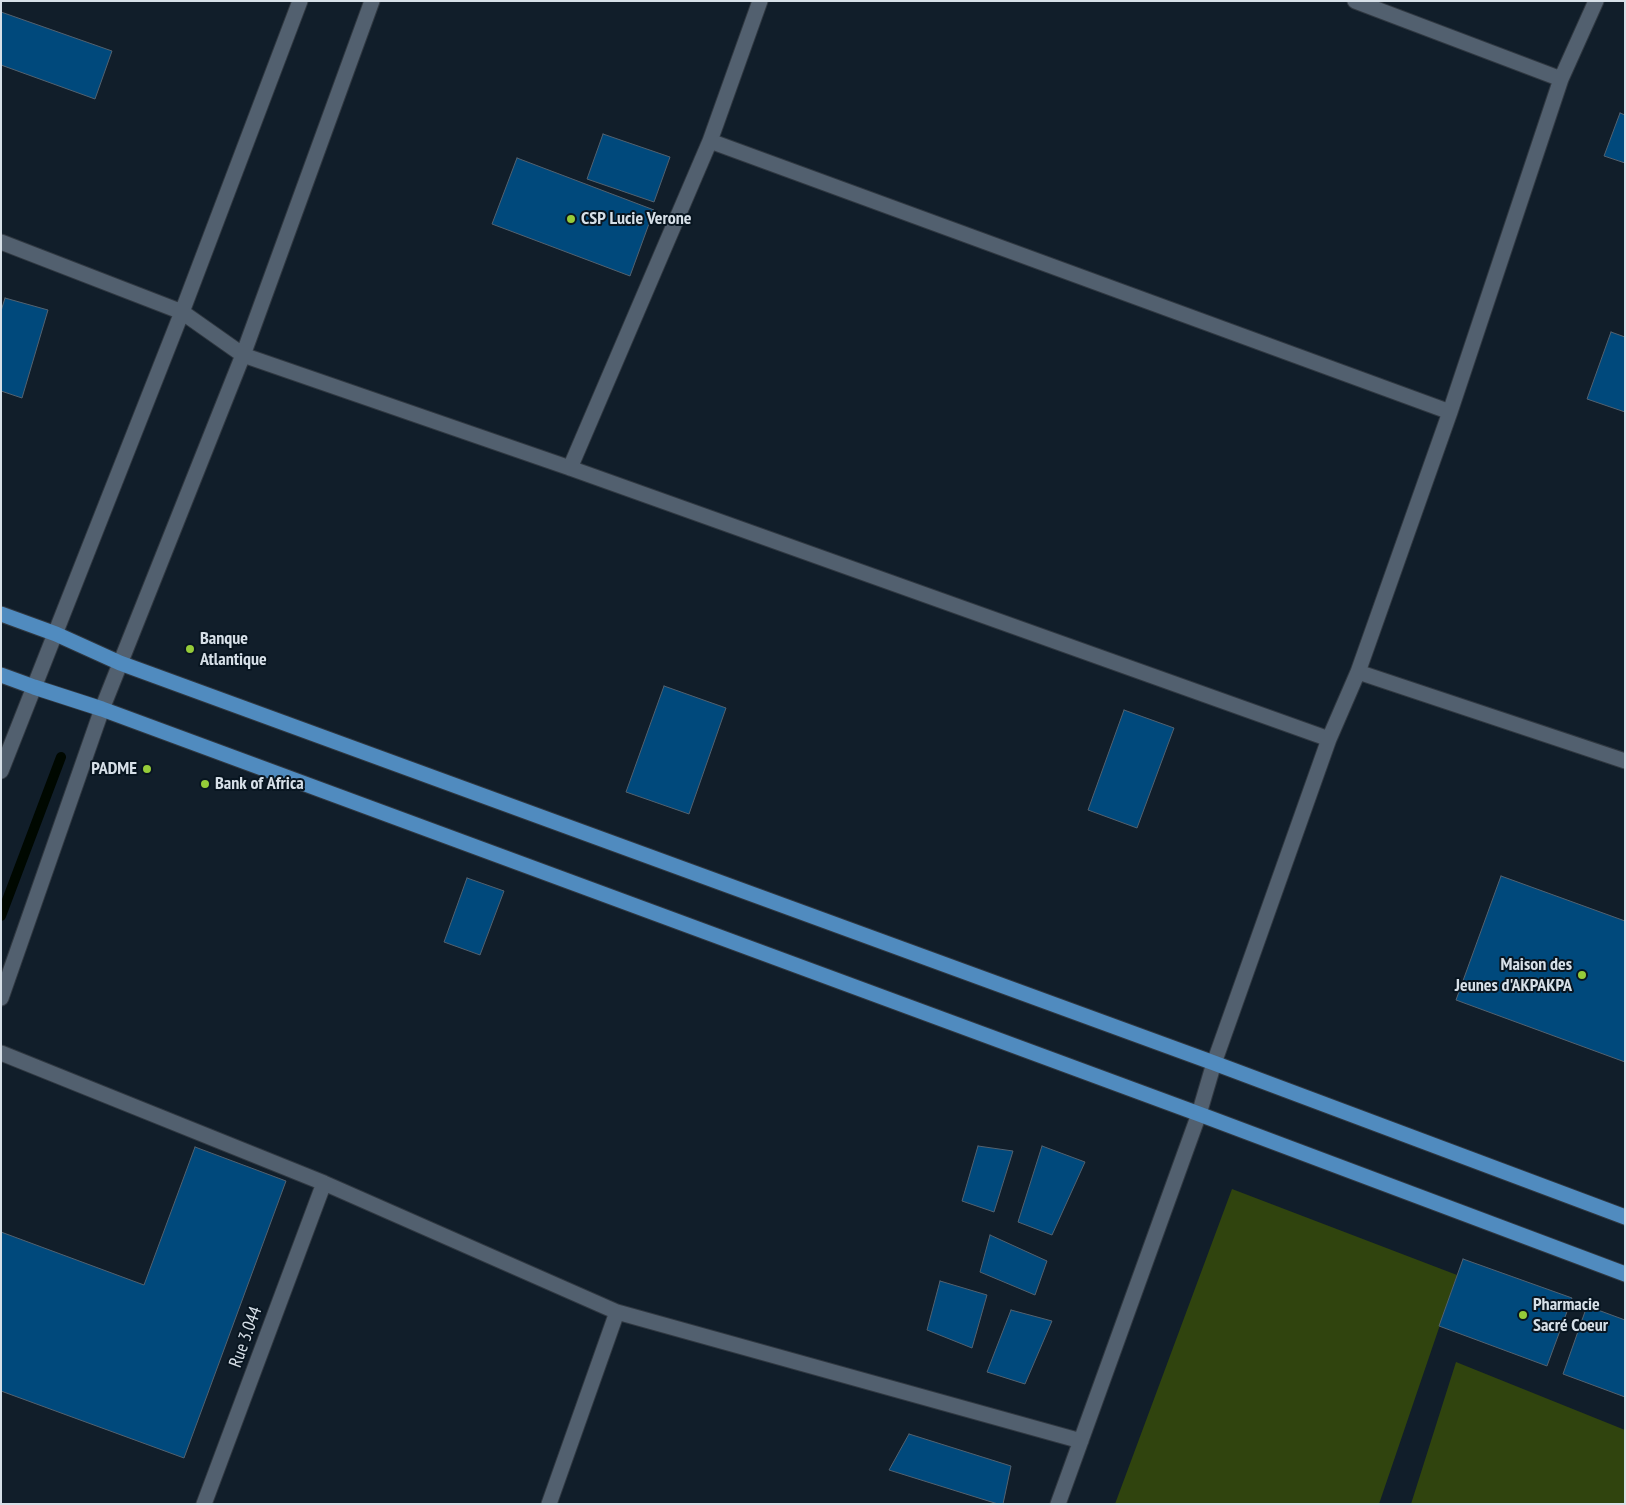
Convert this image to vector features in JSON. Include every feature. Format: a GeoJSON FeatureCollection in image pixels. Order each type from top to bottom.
{"type":"FeatureCollection","features":[{"type":"Feature","properties":{"kind":"main road"},"geometry":{"type":"LineString","coordinates":[[1,614],[56,634],[120,663],[1214,1062],[1625,1217]]}},
{"type":"Feature","properties":{"kind":"main road"},"geometry":{"type":"LineString","coordinates":[[1,675],[34,688],[102,708],[1199,1114],[1625,1274]]}},
{"type":"Feature","properties":{"kind":"street"},"geometry":{"type":"LineString","coordinates":[[1,771],[182,312],[300,1]]}},
{"type":"Feature","properties":{"kind":"street"},"geometry":{"type":"LineString","coordinates":[[1,998],[102,708],[243,355],[372,1]]}},
{"type":"Feature","properties":{"kind":"street"},"geometry":{"type":"LineString","coordinates":[[570,468],[710,141],[760,1]]}},
{"type":"Feature","properties":{"kind":"street"},"geometry":{"type":"LineString","coordinates":[[1355,1],[1561,79]]}},
{"type":"Feature","properties":{"kind":"street"},"geometry":{"type":"LineString","coordinates":[[1058,1504],[1199,1114],[1214,1062],[1330,739],[1358,672],[1450,412],[1561,79],[1596,1]]}},
{"type":"Feature","properties":{"kind":"street"},"geometry":{"type":"LineString","coordinates":[[710,141],[1450,412]]}},
{"type":"Feature","properties":{"kind":"street"},"geometry":{"type":"LineString","coordinates":[[1,242],[182,312],[243,355],[570,468],[1330,739]]}},
{"type":"Feature","properties":{"kind":"street"},"geometry":{"type":"LineString","coordinates":[[1358,672],[1625,761]]}},
{"type":"Feature","properties":{"kind":"street"},"geometry":{"type":"LineString","coordinates":[[1,1053],[324,1183],[617,1312],[1081,1441]]}},
{"type":"Feature","properties":{"kind":"street","name":"Rue 3.044"},"geometry":{"type":"LineString","coordinates":[[204,1504],[324,1183]]}},
{"type":"Feature","properties":{"kind":"street"},"geometry":{"type":"LineString","coordinates":[[549,1504],[617,1312]]}},
{"type":"Feature","properties":{"kind":"green space"},"geometry":{"type":"Polygon","coordinates":[[[1232,1189],[1457,1275],[1379,1504],[1115,1504],[1232,1189]]]}},
{"type":"Feature","properties":{"kind":"green space"},"geometry":{"type":"Polygon","coordinates":[[[1456,1362],[1625,1430],[1625,1504],[1411,1504],[1456,1362]]]}},
{"type":"Feature","properties":{"kind":"building"},"geometry":{"type":"Polygon","coordinates":[[[1,12],[112,51],[95,99],[1,65],[1,12]]]}},
{"type":"Feature","properties":{"kind":"building"},"geometry":{"type":"Polygon","coordinates":[[[1620,113],[1625,115],[1625,163],[1604,156],[1620,113]]]}},
{"type":"Feature","properties":{"kind":"building"},"geometry":{"type":"Polygon","coordinates":[[[603,134],[670,157],[654,202],[587,179],[603,134]]]}},
{"type":"Feature","properties":{"kind":"building"},"geometry":{"type":"Polygon","coordinates":[[[517,158],[654,210],[630,276],[492,224],[517,158]]]}},
{"type":"Feature","properties":{"kind":"building"},"geometry":{"type":"Polygon","coordinates":[[[5,298],[48,310],[22,398],[1,391],[1,311],[5,298]]]}},
{"type":"Feature","properties":{"kind":"building"},"geometry":{"type":"Polygon","coordinates":[[[1611,332],[1625,337],[1625,412],[1587,399],[1611,332]]]}},
{"type":"Feature","properties":{"kind":"building"},"geometry":{"type":"Polygon","coordinates":[[[664,686],[726,708],[689,814],[626,792],[664,686]]]}},
{"type":"Feature","properties":{"kind":"building"},"geometry":{"type":"Polygon","coordinates":[[[1124,710],[1174,728],[1137,828],[1088,810],[1124,710]]]}},
{"type":"Feature","properties":{"kind":"building"},"geometry":{"type":"Polygon","coordinates":[[[1501,876],[1625,921],[1625,1062],[1456,1000],[1501,876]]]}},
{"type":"Feature","properties":{"kind":"building"},"geometry":{"type":"Polygon","coordinates":[[[467,878],[504,891],[480,955],[444,942],[467,878]]]}},
{"type":"Feature","properties":{"kind":"building"},"geometry":{"type":"Polygon","coordinates":[[[978,1146],[1013,1151],[994,1212],[962,1201],[978,1146]]]}},
{"type":"Feature","properties":{"kind":"building"},"geometry":{"type":"Polygon","coordinates":[[[1042,1146],[1085,1162],[1052,1235],[1018,1222],[1042,1146]]]}},
{"type":"Feature","properties":{"kind":"building"},"geometry":{"type":"Polygon","coordinates":[[[195,1147],[286,1181],[184,1458],[1,1391],[1,1232],[144,1285],[195,1147]]]}},
{"type":"Feature","properties":{"kind":"building"},"geometry":{"type":"Polygon","coordinates":[[[990,1235],[1047,1261],[1035,1295],[980,1272],[990,1235]]]}},
{"type":"Feature","properties":{"kind":"building"},"geometry":{"type":"Polygon","coordinates":[[[1463,1259],[1572,1298],[1547,1366],[1439,1326],[1463,1259]]]}},
{"type":"Feature","properties":{"kind":"building"},"geometry":{"type":"Polygon","coordinates":[[[940,1281],[987,1295],[972,1348],[927,1330],[940,1281]]]}},
{"type":"Feature","properties":{"kind":"building"},"geometry":{"type":"Polygon","coordinates":[[[1587,1306],[1625,1320],[1625,1397],[1563,1374],[1587,1306]]]}},
{"type":"Feature","properties":{"kind":"building"},"geometry":{"type":"Polygon","coordinates":[[[1011,1310],[1052,1321],[1025,1384],[987,1372],[1011,1310]]]}},
{"type":"Feature","properties":{"kind":"building"},"geometry":{"type":"Polygon","coordinates":[[[909,1434],[1011,1466],[1003,1504],[889,1470],[909,1434]]]}},
{"type":"Feature","properties":{"kind":"waterway"},"geometry":{"type":"LineString","coordinates":[[1,916],[61,757]]}},
{"type":"Feature","properties":{"kind":"place","name":"CSP Lucie Verone"},"geometry":{"type":"Point","coordinates":[571,219]}},
{"type":"Feature","properties":{"kind":"place","name":"Banque Atlantique"},"geometry":{"type":"Point","coordinates":[190,649]}},
{"type":"Feature","properties":{"kind":"place","name":"PADME"},"geometry":{"type":"Point","coordinates":[147,769]}},
{"type":"Feature","properties":{"kind":"place","name":"Bank of Africa"},"geometry":{"type":"Point","coordinates":[205,784]}},
{"type":"Feature","properties":{"kind":"place","name":"Maison des Jeunes d'AKPAKPA"},"geometry":{"type":"Point","coordinates":[1582,975]}},
{"type":"Feature","properties":{"kind":"place","name":"Pharmacie Sacré Coeur"},"geometry":{"type":"Point","coordinates":[1523,1315]}}]}
